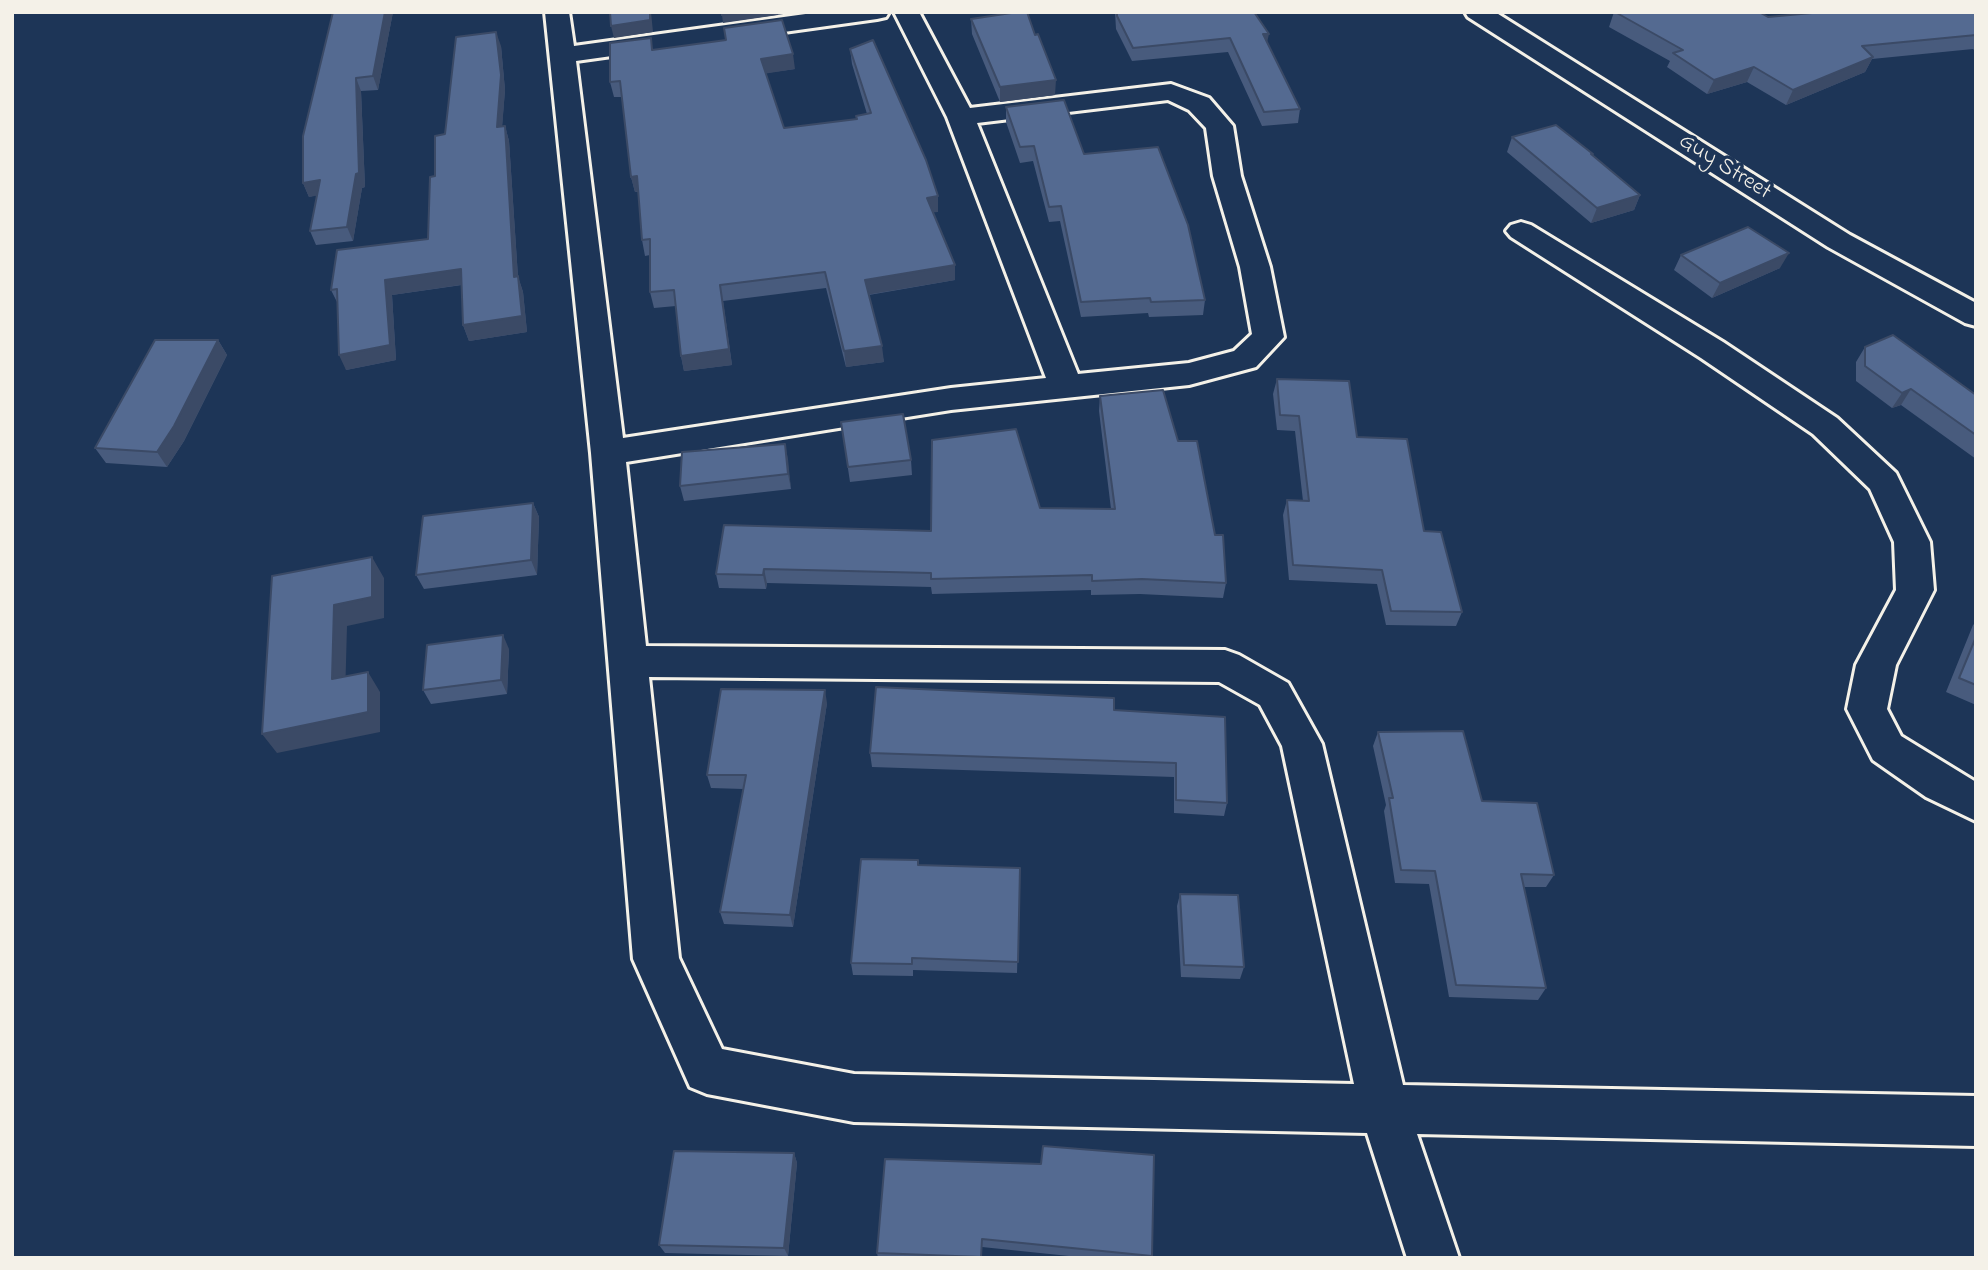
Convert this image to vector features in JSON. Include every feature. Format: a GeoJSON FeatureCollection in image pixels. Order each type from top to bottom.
{"type":"FeatureCollection","features":[{"type":"Feature","properties":{"kind":"street"},"geometry":{"type":"LineString","coordinates":[[557,12],[608,453],[656,959],[707,1070],[853,1098],[1976,1121]]}},
{"type":"Feature","properties":{"kind":"street"},"geometry":{"type":"LineString","coordinates":[[562,55],[877,12]]}},
{"type":"Feature","properties":{"kind":"street"},"geometry":{"type":"LineString","coordinates":[[906,12],[961,117],[1066,386]]}},
{"type":"Feature","properties":{"kind":"street","name":"Guy Street"},"geometry":{"type":"LineString","coordinates":[[1478,12],[1839,241],[1976,316]]}},
{"type":"Feature","properties":{"kind":"street"},"geometry":{"type":"LineString","coordinates":[[608,453],[951,399],[1189,374],[1245,359],[1268,337],[1255,267],[1227,176],[1219,126],[1199,104],[1171,92],[961,117]]}},
{"type":"Feature","properties":{"kind":"street"},"geometry":{"type":"LineString","coordinates":[[1521,231],[1712,350],[1825,426],[1884,482],[1912,542],[1915,590],[1875,665],[1867,709],[1887,748],[1941,784],[1976,803]]}},
{"type":"Feature","properties":{"kind":"street"},"geometry":{"type":"LineString","coordinates":[[628,661],[1224,666],[1274,694],[1302,744],[1384,1109],[1433,1258]]}},
{"type":"Feature","properties":{"kind":"building"},"geometry":{"type":"Polygon","coordinates":[[[333,12],[385,12],[373,76],[356,78],[359,173],[356,174],[347,227],[310,231],[320,180],[303,183],[303,136],[333,12]]]}},
{"type":"Feature","properties":{"kind":"building"},"geometry":{"type":"Polygon","coordinates":[[[610,12],[650,12],[650,20],[611,26],[610,12]]]}},
{"type":"Feature","properties":{"kind":"building"},"geometry":{"type":"Polygon","coordinates":[[[722,12],[744,12],[722,15],[722,12]]]}},
{"type":"Feature","properties":{"kind":"building"},"geometry":{"type":"Polygon","coordinates":[[[1027,12],[1056,80],[1000,87],[971,19],[1027,12]]]}},
{"type":"Feature","properties":{"kind":"building"},"geometry":{"type":"Polygon","coordinates":[[[1117,12],[1254,12],[1269,34],[1263,34],[1300,109],[1264,112],[1230,38],[1133,48],[1117,12]]]}},
{"type":"Feature","properties":{"kind":"building"},"geometry":{"type":"Polygon","coordinates":[[[1615,12],[1759,12],[1768,17],[1823,12],[1976,12],[1976,35],[1862,46],[1873,57],[1793,90],[1754,67],[1714,80],[1673,53],[1683,50],[1615,12]]]}},
{"type":"Feature","properties":{"kind":"building"},"geometry":{"type":"Polygon","coordinates":[[[782,20],[793,54],[761,59],[784,128],[857,119],[856,116],[871,113],[850,49],[873,40],[926,160],[938,196],[927,198],[955,265],[865,280],[882,346],[844,351],[825,272],[720,285],[729,349],[681,356],[674,290],[650,292],[650,239],[642,240],[637,176],[631,177],[620,81],[610,82],[610,43],[651,38],[652,50],[726,40],[724,28],[782,20]]]}},
{"type":"Feature","properties":{"kind":"building"},"geometry":{"type":"Polygon","coordinates":[[[496,32],[501,75],[497,127],[505,126],[514,277],[518,276],[522,316],[463,325],[461,269],[385,280],[390,345],[339,355],[337,289],[331,290],[337,250],[428,239],[430,177],[435,176],[435,136],[445,134],[456,37],[496,32]]]}},
{"type":"Feature","properties":{"kind":"building"},"geometry":{"type":"Polygon","coordinates":[[[1064,100],[1084,154],[1158,147],[1188,225],[1205,300],[1151,302],[1150,298],[1081,302],[1061,206],[1049,207],[1034,146],[1020,147],[1006,107],[1064,100]]]}},
{"type":"Feature","properties":{"kind":"building"},"geometry":{"type":"Polygon","coordinates":[[[1556,125],[1640,195],[1597,208],[1512,137],[1556,125]]]}},
{"type":"Feature","properties":{"kind":"building"},"geometry":{"type":"Polygon","coordinates":[[[1748,227],[1789,253],[1720,283],[1681,255],[1748,227]]]}},
{"type":"Feature","properties":{"kind":"building"},"geometry":{"type":"Polygon","coordinates":[[[1893,335],[1976,395],[1976,435],[1911,389],[1902,393],[1865,366],[1865,347],[1893,335]]]}},
{"type":"Feature","properties":{"kind":"building"},"geometry":{"type":"Polygon","coordinates":[[[155,340],[218,340],[174,426],[157,452],[95,448],[155,340]]]}},
{"type":"Feature","properties":{"kind":"building"},"geometry":{"type":"Polygon","coordinates":[[[1277,379],[1349,381],[1357,437],[1407,439],[1424,531],[1441,532],[1462,612],[1391,611],[1382,570],[1293,565],[1287,500],[1309,501],[1299,416],[1280,415],[1277,379]]]}},
{"type":"Feature","properties":{"kind":"building"},"geometry":{"type":"Polygon","coordinates":[[[1163,390],[1178,441],[1197,441],[1215,535],[1223,535],[1226,583],[1142,579],[1092,581],[1092,575],[931,579],[931,573],[764,569],[763,575],[716,574],[724,525],[931,531],[932,440],[1016,429],[1040,508],[1115,509],[1100,396],[1163,390]]]}},
{"type":"Feature","properties":{"kind":"building"},"geometry":{"type":"Polygon","coordinates":[[[903,414],[911,460],[848,467],[841,422],[903,414]]]}},
{"type":"Feature","properties":{"kind":"building"},"geometry":{"type":"Polygon","coordinates":[[[785,444],[788,474],[680,486],[682,452],[785,444]]]}},
{"type":"Feature","properties":{"kind":"building"},"geometry":{"type":"Polygon","coordinates":[[[533,503],[531,560],[416,575],[423,516],[533,503]]]}},
{"type":"Feature","properties":{"kind":"building"},"geometry":{"type":"Polygon","coordinates":[[[372,557],[372,597],[334,605],[332,679],[368,672],[368,712],[262,734],[272,576],[372,557]]]}},
{"type":"Feature","properties":{"kind":"building"},"geometry":{"type":"Polygon","coordinates":[[[503,635],[501,680],[423,690],[427,645],[503,635]]]}},
{"type":"Feature","properties":{"kind":"building"},"geometry":{"type":"Polygon","coordinates":[[[1976,637],[1976,685],[1959,678],[1976,637]]]}},
{"type":"Feature","properties":{"kind":"building"},"geometry":{"type":"Polygon","coordinates":[[[876,687],[1114,698],[1114,710],[1225,717],[1227,803],[1176,800],[1176,763],[870,753],[876,687]]]}},
{"type":"Feature","properties":{"kind":"building"},"geometry":{"type":"Polygon","coordinates":[[[721,689],[825,690],[790,915],[720,912],[746,775],[707,775],[721,689]]]}},
{"type":"Feature","properties":{"kind":"building"},"geometry":{"type":"Polygon","coordinates":[[[1463,731],[1482,801],[1537,803],[1554,875],[1521,874],[1546,988],[1456,985],[1435,871],[1401,870],[1389,798],[1393,798],[1378,732],[1463,731]]]}},
{"type":"Feature","properties":{"kind":"building"},"geometry":{"type":"Polygon","coordinates":[[[861,859],[918,860],[918,865],[1020,868],[1018,962],[912,958],[912,964],[851,963],[861,859]]]}},
{"type":"Feature","properties":{"kind":"building"},"geometry":{"type":"Polygon","coordinates":[[[1180,894],[1238,895],[1244,967],[1184,965],[1180,894]]]}},
{"type":"Feature","properties":{"kind":"building"},"geometry":{"type":"Polygon","coordinates":[[[1043,1146],[1154,1155],[1152,1256],[982,1239],[981,1257],[877,1253],[885,1159],[1041,1164],[1043,1146]]]}},
{"type":"Feature","properties":{"kind":"building"},"geometry":{"type":"Polygon","coordinates":[[[674,1151],[794,1153],[784,1248],[659,1245],[674,1151]]]}}]}
